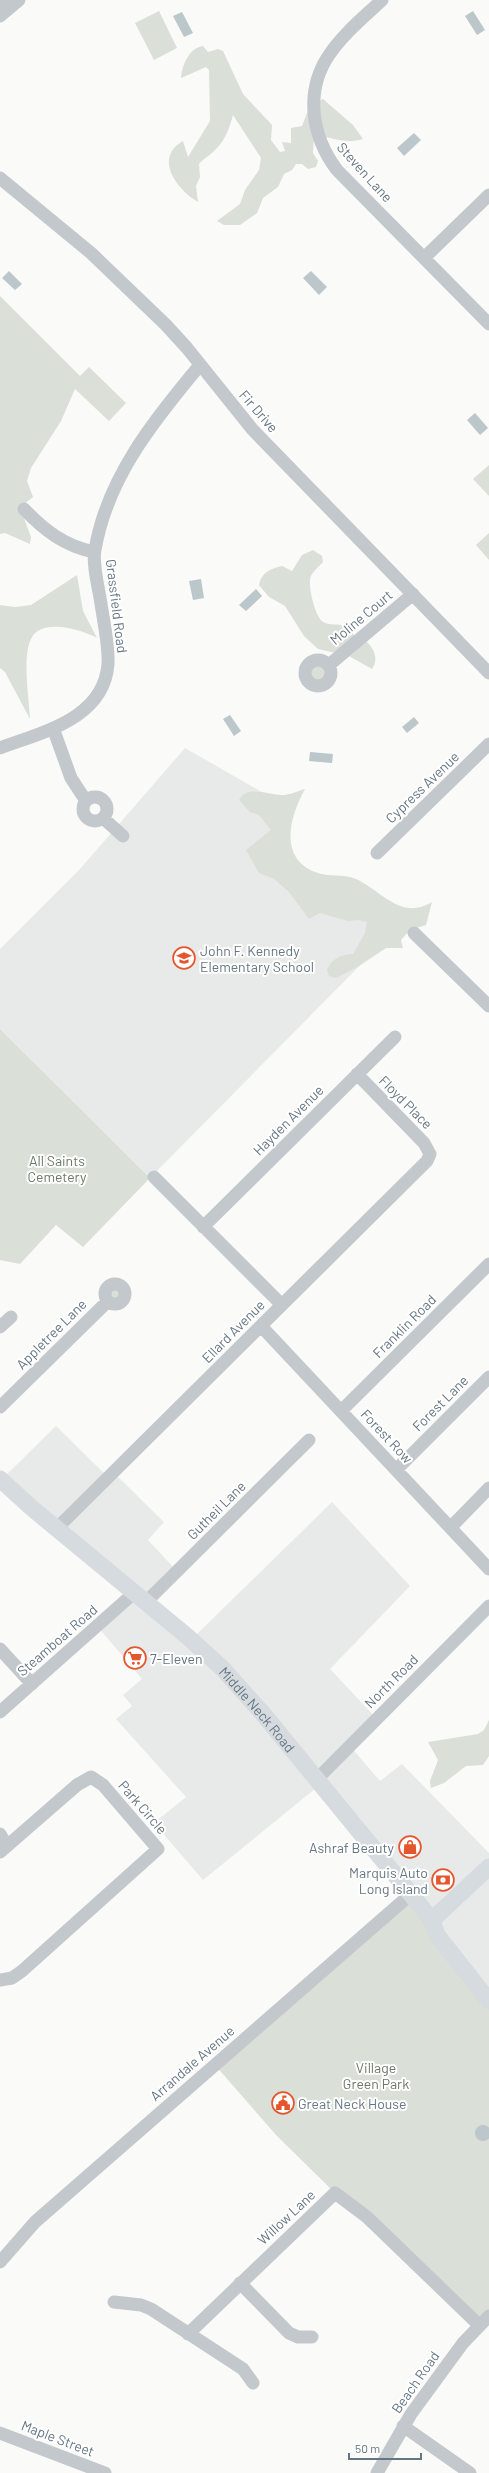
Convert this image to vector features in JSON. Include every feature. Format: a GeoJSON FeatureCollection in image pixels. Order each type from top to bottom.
{"type":"FeatureCollection","features":[{"type":"Feature","properties":{"kind":"main road","name":"Middle Neck Road"},"geometry":{"type":"LineString","coordinates":[[0,1479],[56,1529],[188,1637],[222,1668],[317,1779],[432,1920],[438,1935],[489,2001]]}},
{"type":"Feature","properties":{"kind":"main road"},"geometry":{"type":"LineString","coordinates":[[432,1920],[489,1867]]}},
{"type":"Feature","properties":{"kind":"main road","name":"Middle Neck Road"},"geometry":{"type":"LineString","coordinates":[[432,1920],[446,1927],[489,1983]]}},
{"type":"Feature","properties":{"kind":"street"},"geometry":{"type":"LineString","coordinates":[[0,4],[2,0]]}},
{"type":"Feature","properties":{"kind":"street"},"geometry":{"type":"LineString","coordinates":[[0,16],[19,0]]}},
{"type":"Feature","properties":{"kind":"street","name":"Steven Lane"},"geometry":{"type":"LineString","coordinates":[[382,0],[342,39],[328,56],[318,77],[314,100],[316,129],[322,147],[337,170],[489,324]]}},
{"type":"Feature","properties":{"kind":"street","name":"Fir Drive"},"geometry":{"type":"LineString","coordinates":[[0,178],[91,254],[166,326],[252,429],[489,673]]}},
{"type":"Feature","properties":{"kind":"street"},"geometry":{"type":"LineString","coordinates":[[424,258],[489,195]]}},
{"type":"Feature","properties":{"kind":"street","name":"Grassfield Road"},"geometry":{"type":"LineString","coordinates":[[0,748],[53,728],[80,714],[90,705],[106,676],[108,652],[94,552],[105,508],[128,461],[164,409],[200,365]]}},
{"type":"Feature","properties":{"kind":"street"},"geometry":{"type":"LineString","coordinates":[[24,509],[61,541],[76,548],[94,552]]}},
{"type":"Feature","properties":{"kind":"street","name":"Moline Court"},"geometry":{"type":"LineString","coordinates":[[329,665],[413,594]]}},
{"type":"Feature","properties":{"kind":"street"},"geometry":{"type":"LineString","coordinates":[[53,728],[71,778],[86,801]]}},
{"type":"Feature","properties":{"kind":"street","name":"Cypress Avenue"},"geometry":{"type":"LineString","coordinates":[[377,853],[489,744]]}},
{"type":"Feature","properties":{"kind":"street"},"geometry":{"type":"LineString","coordinates":[[92,797],[103,800],[107,811],[103,818],[95,821],[88,819],[83,812],[86,801],[92,797]]}},
{"type":"Feature","properties":{"kind":"street"},"geometry":{"type":"LineString","coordinates":[[103,818],[123,836]]}},
{"type":"Feature","properties":{"kind":"street"},"geometry":{"type":"LineString","coordinates":[[414,934],[487,1000]]}},
{"type":"Feature","properties":{"kind":"street","name":"Hayden Avenue"},"geometry":{"type":"LineString","coordinates":[[203,1226],[394,1037]]}},
{"type":"Feature","properties":{"kind":"street","name":"Floyd Place"},"geometry":{"type":"LineString","coordinates":[[357,1074],[424,1142],[430,1154]]}},
{"type":"Feature","properties":{"kind":"street","name":"Ellard Avenue"},"geometry":{"type":"LineString","coordinates":[[56,1529],[427,1161],[430,1154]]}},
{"type":"Feature","properties":{"kind":"street"},"geometry":{"type":"LineString","coordinates":[[154,1177],[282,1305]]}},
{"type":"Feature","properties":{"kind":"street","name":"Franklin Road"},"geometry":{"type":"LineString","coordinates":[[342,1410],[489,1264]]}},
{"type":"Feature","properties":{"kind":"street","name":"Appletree Lane"},"geometry":{"type":"LineString","coordinates":[[0,1407],[108,1301]]}},
{"type":"Feature","properties":{"kind":"street"},"geometry":{"type":"LineString","coordinates":[[0,1327],[11,1316]]}},
{"type":"Feature","properties":{"kind":"street","name":"Forest Row"},"geometry":{"type":"LineString","coordinates":[[261,1326],[342,1410],[489,1568]]}},
{"type":"Feature","properties":{"kind":"street","name":"Forest Lane"},"geometry":{"type":"LineString","coordinates":[[397,1469],[489,1377]]}},
{"type":"Feature","properties":{"kind":"street","name":"Gutheil Lane"},"geometry":{"type":"LineString","coordinates":[[140,1598],[309,1440]]}},
{"type":"Feature","properties":{"kind":"street"},"geometry":{"type":"LineString","coordinates":[[451,1527],[489,1488]]}},
{"type":"Feature","properties":{"kind":"street","name":"Steamboat Road"},"geometry":{"type":"LineString","coordinates":[[0,1712],[32,1684],[140,1598]]}},
{"type":"Feature","properties":{"kind":"street","name":"North Road"},"geometry":{"type":"LineString","coordinates":[[317,1779],[489,1606]]}},
{"type":"Feature","properties":{"kind":"street"},"geometry":{"type":"LineString","coordinates":[[0,1649],[32,1684]]}},
{"type":"Feature","properties":{"kind":"street","name":"Park Circle"},"geometry":{"type":"LineString","coordinates":[[0,1980],[12,1978],[22,1971],[158,1849],[103,1785],[91,1777],[77,1785],[2,1847]]}},
{"type":"Feature","properties":{"kind":"street"},"geometry":{"type":"LineString","coordinates":[[0,1834],[2,1847]]}},
{"type":"Feature","properties":{"kind":"street","name":"Arrandale Avenue"},"geometry":{"type":"LineString","coordinates":[[0,2262],[35,2222],[411,1894]]}},
{"type":"Feature","properties":{"kind":"street","name":"Willow Lane"},"geometry":{"type":"LineString","coordinates":[[188,2334],[335,2193],[367,2217],[478,2325]]}},
{"type":"Feature","properties":{"kind":"street"},"geometry":{"type":"LineString","coordinates":[[240,2283],[289,2333],[298,2337],[312,2337]]}},
{"type":"Feature","properties":{"kind":"street"},"geometry":{"type":"LineString","coordinates":[[114,2302],[142,2306],[151,2309],[243,2368],[252,2383]]}},
{"type":"Feature","properties":{"kind":"street","name":"Beach Road"},"geometry":{"type":"LineString","coordinates":[[378,2473],[403,2426],[452,2357],[478,2325],[489,2316]]}},
{"type":"Feature","properties":{"kind":"street"},"geometry":{"type":"LineString","coordinates":[[403,2426],[470,2473]]}},
{"type":"Feature","properties":{"kind":"street","name":"Maple Street"},"geometry":{"type":"LineString","coordinates":[[0,2433],[105,2473]]}},
{"type":"Feature","properties":{"kind":"shaded area"},"geometry":{"type":"Polygon","coordinates":[[[473,11],[485,30],[477,35],[465,16],[473,11]]]}},
{"type":"Feature","properties":{"kind":"shaded area"},"geometry":{"type":"Polygon","coordinates":[[[182,12],[193,33],[184,37],[173,16],[182,12]]]}},
{"type":"Feature","properties":{"kind":"shaded area"},"geometry":{"type":"Polygon","coordinates":[[[414,133],[421,140],[404,156],[397,148],[414,133]]]}},
{"type":"Feature","properties":{"kind":"shaded area"},"geometry":{"type":"Polygon","coordinates":[[[9,271],[22,284],[15,290],[2,278],[9,271]]]}},
{"type":"Feature","properties":{"kind":"shaded area"},"geometry":{"type":"Polygon","coordinates":[[[311,271],[327,287],[319,295],[303,278],[311,271]]]}},
{"type":"Feature","properties":{"kind":"shaded area"},"geometry":{"type":"Polygon","coordinates":[[[475,413],[488,428],[480,435],[467,420],[475,413]]]}},
{"type":"Feature","properties":{"kind":"shaded area"},"geometry":{"type":"Polygon","coordinates":[[[201,579],[204,598],[193,600],[189,581],[201,579]]]}},
{"type":"Feature","properties":{"kind":"shaded area"},"geometry":{"type":"Polygon","coordinates":[[[256,589],[262,596],[246,611],[239,605],[256,589]]]}},
{"type":"Feature","properties":{"kind":"shaded area"},"geometry":{"type":"Polygon","coordinates":[[[230,715],[241,731],[234,736],[223,719],[230,715]]]}},
{"type":"Feature","properties":{"kind":"shaded area"},"geometry":{"type":"Polygon","coordinates":[[[414,717],[419,723],[407,733],[402,727],[414,717]]]}},
{"type":"Feature","properties":{"kind":"shaded area","name":"John F. Kennedy Elementary School"},"geometry":{"type":"Polygon","coordinates":[[[185,748],[286,806],[270,849],[391,934],[150,1178],[0,1029],[0,949],[80,869],[185,748]]]}},
{"type":"Feature","properties":{"kind":"shaded area"},"geometry":{"type":"Polygon","coordinates":[[[310,752],[333,754],[332,763],[309,761],[310,752]]]}},
{"type":"Feature","properties":{"kind":"shaded area"},"geometry":{"type":"Polygon","coordinates":[[[56,1426],[108,1477],[113,1472],[164,1522],[148,1540],[177,1571],[146,1602],[192,1639],[332,1502],[410,1586],[330,1669],[377,1719],[350,1746],[380,1781],[402,1764],[489,1853],[489,1991],[321,1784],[203,1880],[154,1823],[186,1797],[116,1719],[132,1706],[123,1695],[142,1679],[97,1626],[134,1593],[1,1480],[56,1426]]]}},
{"type":"Feature","properties":{"kind":"shaded area"},"geometry":{"type":"Polygon","coordinates":[[[483,2125],[490,2130],[491,2133],[486,2140],[483,2141],[476,2136],[475,2133],[480,2126],[483,2125]]]}},
{"type":"Feature","properties":{"kind":"green space"},"geometry":{"type":"Polygon","coordinates":[[[159,11],[177,48],[154,60],[135,23],[159,11]]]}},
{"type":"Feature","properties":{"kind":"green space"},"geometry":{"type":"Polygon","coordinates":[[[203,46],[208,52],[218,49],[223,51],[243,94],[272,125],[271,140],[280,152],[285,151],[282,142],[291,143],[291,128],[302,126],[310,105],[323,99],[353,125],[363,139],[356,141],[343,141],[314,136],[313,153],[318,161],[316,167],[308,169],[302,164],[296,164],[292,170],[284,174],[278,187],[263,198],[257,213],[240,225],[224,225],[217,221],[240,204],[245,190],[259,170],[261,158],[233,115],[224,139],[214,151],[199,164],[200,177],[196,186],[198,202],[183,190],[171,173],[169,165],[170,156],[174,148],[183,141],[188,157],[210,121],[209,70],[206,67],[181,78],[187,58],[198,47],[203,46]]]}},
{"type":"Feature","properties":{"kind":"green space"},"geometry":{"type":"Polygon","coordinates":[[[0,296],[80,376],[89,367],[126,403],[109,421],[75,389],[61,421],[31,468],[27,481],[33,497],[23,505],[21,510],[31,537],[30,544],[5,533],[0,534],[0,296]]]}},
{"type":"Feature","properties":{"kind":"green space"},"geometry":{"type":"Polygon","coordinates":[[[489,465],[489,496],[473,479],[489,465]]]}},
{"type":"Feature","properties":{"kind":"green space"},"geometry":{"type":"Polygon","coordinates":[[[489,533],[489,560],[476,545],[489,533]]]}},
{"type":"Feature","properties":{"kind":"green space"},"geometry":{"type":"Polygon","coordinates":[[[313,550],[322,556],[323,562],[313,572],[310,580],[311,593],[317,614],[323,622],[344,626],[355,636],[366,641],[375,654],[375,661],[372,669],[349,656],[318,649],[304,636],[285,606],[269,597],[259,585],[262,577],[267,572],[282,566],[292,571],[302,555],[313,550]]]}},
{"type":"Feature","properties":{"kind":"green space"},"geometry":{"type":"Polygon","coordinates":[[[77,575],[83,611],[97,638],[82,632],[62,627],[43,628],[36,632],[28,647],[26,667],[30,719],[5,672],[0,668],[0,605],[15,607],[31,605],[77,575]]]}},
{"type":"Feature","properties":{"kind":"green space"},"geometry":{"type":"Polygon","coordinates":[[[318,662],[326,665],[329,673],[326,681],[318,684],[310,681],[307,673],[310,665],[318,662]]]}},
{"type":"Feature","properties":{"kind":"green space"},"geometry":{"type":"Polygon","coordinates":[[[305,789],[295,811],[290,835],[296,856],[303,865],[320,874],[346,876],[356,879],[383,897],[401,906],[411,908],[421,907],[432,902],[426,925],[410,930],[401,940],[403,948],[386,948],[359,966],[336,978],[329,976],[327,970],[329,966],[337,958],[353,954],[365,933],[367,922],[358,920],[348,921],[320,913],[309,919],[289,892],[274,879],[259,873],[246,850],[271,830],[259,815],[250,812],[239,800],[243,795],[247,793],[259,792],[286,795],[305,789]]]}},
{"type":"Feature","properties":{"kind":"green space","name":"All Saints Cemetery"},"geometry":{"type":"Polygon","coordinates":[[[0,1029],[150,1178],[83,1247],[56,1225],[20,1264],[0,1260],[0,1029]]]}},
{"type":"Feature","properties":{"kind":"green space"},"geometry":{"type":"Polygon","coordinates":[[[115,1286],[121,1288],[123,1294],[121,1300],[115,1302],[109,1300],[107,1294],[109,1288],[115,1286]]]}},
{"type":"Feature","properties":{"kind":"green space"},"geometry":{"type":"Polygon","coordinates":[[[489,1720],[489,1756],[483,1765],[466,1766],[444,1783],[431,1788],[430,1781],[438,1760],[428,1742],[478,1734],[484,1730],[489,1720]]]}},
{"type":"Feature","properties":{"kind":"green space","name":"Village Green Park"},"geometry":{"type":"Polygon","coordinates":[[[411,1894],[489,1991],[489,2318],[479,2326],[335,2193],[276,2135],[215,2065],[411,1894]]]}},
{"type":"Feature","properties":{"kind":"place","name":"John F. Kennedy Elementary School"},"geometry":{"type":"Point","coordinates":[184,958]}},
{"type":"Feature","properties":{"kind":"place","name":"7-Eleven"},"geometry":{"type":"Point","coordinates":[135,1658]}},
{"type":"Feature","properties":{"kind":"place","name":"Ashraf Beauty"},"geometry":{"type":"Point","coordinates":[410,1847]}},
{"type":"Feature","properties":{"kind":"place","name":"Marquis Auto Long Island"},"geometry":{"type":"Point","coordinates":[443,1880]}},
{"type":"Feature","properties":{"kind":"place","name":"Great Neck House"},"geometry":{"type":"Point","coordinates":[283,2103]}}]}
